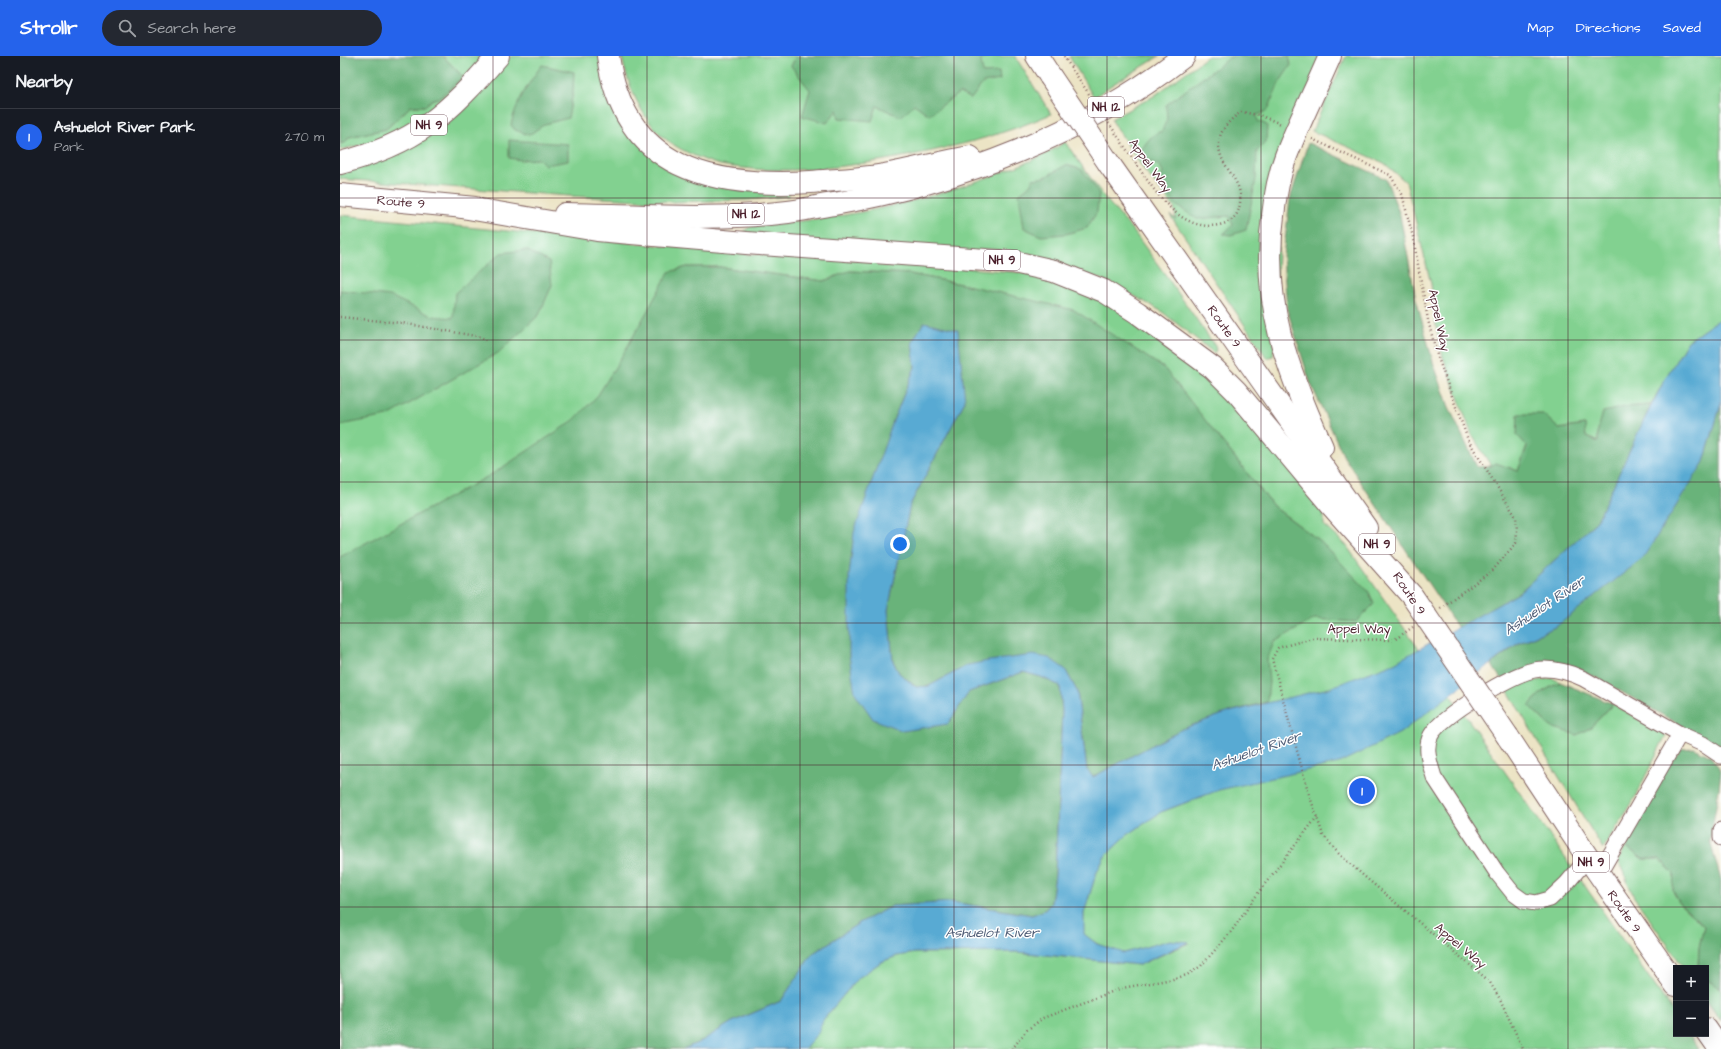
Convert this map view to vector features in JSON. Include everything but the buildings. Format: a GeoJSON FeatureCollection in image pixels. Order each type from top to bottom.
{"type":"FeatureCollection","features":[{"type":"Feature","properties":{"kind":"highway","name":"NH 9"},"geometry":{"type":"LineString","coordinates":[[340,163],[386,150],[411,137],[429,125],[454,105],[498,56]]}},
{"type":"Feature","properties":{"kind":"highway"},"geometry":{"type":"LineString","coordinates":[[608,56],[610,74],[617,96],[628,118],[638,131],[669,160],[690,170],[713,177],[777,183],[845,180],[883,175],[954,160],[1022,149]]}},
{"type":"Feature","properties":{"kind":"highway","name":"Route 9"},"geometry":{"type":"LineString","coordinates":[[1037,56],[1110,164],[1342,492],[1673,981]]}},
{"type":"Feature","properties":{"kind":"highway","name":"NH 12"},"geometry":{"type":"LineString","coordinates":[[462,207],[553,213],[662,216],[727,215],[788,212],[898,191],[961,173],[1057,135],[1123,98],[1184,56]]}},
{"type":"Feature","properties":{"kind":"highway"},"geometry":{"type":"LineString","coordinates":[[1330,56],[1286,157],[1276,195],[1270,235],[1269,274],[1274,313],[1283,349],[1297,390],[1342,492]]}},
{"type":"Feature","properties":{"kind":"highway","name":"Route 9"},"geometry":{"type":"LineString","coordinates":[[340,195],[462,207]]}},
{"type":"Feature","properties":{"kind":"highway","name":"NH 9"},"geometry":{"type":"LineString","coordinates":[[462,207],[597,230],[746,244],[1014,262],[1054,271],[1089,283],[1104,290],[1138,313],[1213,368],[1236,391],[1332,506],[1412,596]]}},
{"type":"Feature","properties":{"kind":"highway"},"geometry":{"type":"LineString","coordinates":[[1709,1032],[1720,1049]]}},
{"type":"Feature","properties":{"kind":"lane"},"geometry":{"type":"LineString","coordinates":[[1680,734],[1594,866],[1566,884],[1550,899],[1536,903],[1524,901],[1513,893],[1497,873],[1434,777],[1429,761],[1428,745],[1431,735],[1441,722],[1501,684],[1534,670],[1570,672],[1680,734],[1704,744],[1721,756]]}},
{"type":"Feature","properties":{"kind":"lane"},"geometry":{"type":"LineString","coordinates":[[1721,830],[1721,838]]}},
{"type":"Feature","properties":{"kind":"path","name":"Appel Way"},"geometry":{"type":"LineString","coordinates":[[1064,56],[1156,192],[1176,214],[1199,225],[1207,227],[1230,223],[1236,216],[1240,202],[1237,184],[1227,168],[1218,144],[1222,131],[1230,120],[1241,112],[1259,115],[1282,125]]}},
{"type":"Feature","properties":{"kind":"path","name":"Appel Way"},"geometry":{"type":"LineString","coordinates":[[1312,138],[1390,175],[1402,194],[1413,236],[1428,320],[1437,355],[1468,440],[1516,517],[1516,543],[1494,570],[1437,609]]}},
{"type":"Feature","properties":{"kind":"path"},"geometry":{"type":"LineString","coordinates":[[340,318],[402,323],[481,337],[488,341]]}},
{"type":"Feature","properties":{"kind":"path","name":"Appel Way"},"geometry":{"type":"LineString","coordinates":[[1419,623],[1394,640],[1312,638],[1278,648],[1272,659],[1308,791],[1323,835],[1338,853],[1365,877],[1489,981],[1500,999],[1523,1049]]}},
{"type":"Feature","properties":{"kind":"path"},"geometry":{"type":"LineString","coordinates":[[1012,1049],[1026,1030],[1043,1018],[1122,988],[1187,975],[1201,966],[1232,932],[1261,889],[1317,817]]}},
{"type":"Feature","properties":{"kind":"green space"},"geometry":{"type":"Polygon","coordinates":[[[340,56],[443,56],[463,77],[439,98],[433,99],[425,106],[411,106],[386,129],[349,137],[345,143],[340,143],[340,56]]]}},
{"type":"Feature","properties":{"kind":"green space"},"geometry":{"type":"Polygon","coordinates":[[[443,56],[488,56],[455,94],[416,123],[377,141],[340,150],[340,143],[345,143],[349,137],[386,129],[411,106],[424,106],[433,99],[439,98],[463,77],[443,56]]]}},
{"type":"Feature","properties":{"kind":"green space"},"geometry":{"type":"Polygon","coordinates":[[[511,56],[605,56],[655,152],[788,187],[789,196],[749,200],[673,202],[340,179],[340,167],[475,96],[511,56]]]}},
{"type":"Feature","properties":{"kind":"green space"},"geometry":{"type":"Polygon","coordinates":[[[622,56],[1015,56],[1051,114],[1017,128],[965,143],[892,159],[832,167],[792,170],[731,167],[704,160],[679,148],[662,136],[654,128],[641,110],[631,89],[622,56]]]}},
{"type":"Feature","properties":{"kind":"green space"},"geometry":{"type":"Polygon","coordinates":[[[796,56],[990,56],[981,60],[983,73],[999,72],[1000,80],[983,83],[971,99],[959,93],[929,115],[914,104],[901,117],[877,106],[872,121],[839,118],[837,110],[827,123],[802,116],[810,90],[791,66],[796,56]]]}},
{"type":"Feature","properties":{"kind":"green space"},"geometry":{"type":"Polygon","coordinates":[[[1069,56],[1159,56],[1110,86],[1094,98],[1069,56]]]}},
{"type":"Feature","properties":{"kind":"green space"},"geometry":{"type":"Polygon","coordinates":[[[1208,56],[1326,56],[1282,155],[1274,349],[1273,356],[1267,358],[1170,215],[1176,219],[1174,207],[1144,170],[1111,119],[1154,96],[1208,56]]]}},
{"type":"Feature","properties":{"kind":"green space"},"geometry":{"type":"Polygon","coordinates":[[[1232,56],[1289,56],[1291,65],[1279,83],[1268,110],[1256,116],[1258,121],[1267,125],[1266,142],[1257,151],[1256,179],[1246,230],[1231,235],[1223,234],[1233,225],[1229,216],[1197,219],[1176,205],[1159,182],[1163,173],[1160,166],[1142,158],[1140,152],[1152,137],[1158,132],[1162,131],[1167,119],[1166,105],[1232,56]]]}},
{"type":"Feature","properties":{"kind":"green space"},"geometry":{"type":"Polygon","coordinates":[[[1346,56],[1721,56],[1721,318],[1688,341],[1651,405],[1625,407],[1598,430],[1598,442],[1586,437],[1584,425],[1558,429],[1543,414],[1527,445],[1518,471],[1508,467],[1491,466],[1472,435],[1443,357],[1436,326],[1431,284],[1406,182],[1384,163],[1312,131],[1346,56]]]}},
{"type":"Feature","properties":{"kind":"green space"},"geometry":{"type":"Polygon","coordinates":[[[542,65],[574,72],[573,93],[568,118],[545,124],[529,135],[515,130],[511,125],[523,94],[542,65]]]}},
{"type":"Feature","properties":{"kind":"green space"},"geometry":{"type":"Polygon","coordinates":[[[509,140],[568,144],[568,161],[545,165],[539,159],[521,160],[509,158],[509,140]]]}},
{"type":"Feature","properties":{"kind":"green space"},"geometry":{"type":"Polygon","coordinates":[[[1065,142],[1105,198],[1134,232],[1167,277],[1215,346],[1216,350],[1214,353],[1161,311],[1113,284],[1093,276],[752,235],[744,231],[751,226],[874,210],[934,195],[964,186],[1021,165],[1040,157],[1065,142]]]}},
{"type":"Feature","properties":{"kind":"green space"},"geometry":{"type":"Polygon","coordinates":[[[1308,143],[1386,179],[1400,215],[1416,299],[1433,362],[1449,407],[1477,467],[1491,466],[1496,463],[1518,471],[1527,446],[1517,435],[1518,414],[1543,414],[1559,429],[1585,425],[1586,437],[1598,442],[1598,430],[1603,412],[1625,407],[1651,405],[1597,521],[1519,593],[1458,628],[1344,457],[1310,382],[1287,309],[1283,256],[1290,199],[1308,143]]]}},
{"type":"Feature","properties":{"kind":"green space"},"geometry":{"type":"Polygon","coordinates":[[[1066,165],[1081,169],[1099,194],[1097,212],[1087,228],[1066,234],[1041,236],[1024,228],[1019,194],[1030,185],[1033,179],[1045,177],[1066,165]]]}},
{"type":"Feature","properties":{"kind":"green space"},"geometry":{"type":"Polygon","coordinates":[[[340,215],[749,254],[896,262],[1037,274],[1093,292],[1216,381],[1324,509],[1324,525],[1346,545],[1673,1012],[1673,1037],[1690,1037],[1699,1049],[804,1049],[818,1033],[823,1020],[857,979],[881,962],[897,956],[915,953],[1018,952],[1139,965],[1189,943],[1172,941],[1125,953],[1114,952],[1083,934],[1084,913],[1096,874],[1105,856],[1126,836],[1161,812],[1206,795],[1209,768],[952,902],[683,1049],[340,1049],[340,215]],[[687,267],[670,272],[1241,526],[1312,535],[1274,507],[1224,444],[971,286],[910,274],[850,271],[824,281],[720,267],[687,267]]]}},
{"type":"Feature","properties":{"kind":"green space"},"geometry":{"type":"Polygon","coordinates":[[[526,250],[549,262],[552,285],[539,315],[498,353],[388,416],[340,425],[340,290],[390,296],[432,316],[453,318],[455,293],[501,253],[526,250]]]}},
{"type":"Feature","properties":{"kind":"green space"},"geometry":{"type":"Polygon","coordinates":[[[687,267],[720,267],[824,281],[849,271],[910,274],[971,286],[1074,310],[1164,368],[1274,507],[1321,542],[1369,592],[1374,604],[1356,622],[1315,619],[1274,642],[1267,660],[1269,682],[1267,702],[1229,712],[1183,729],[1093,777],[1087,770],[1077,691],[1065,669],[968,665],[929,686],[916,687],[899,673],[893,661],[888,610],[910,505],[965,401],[912,342],[915,367],[893,421],[849,655],[948,724],[969,692],[1023,672],[1041,677],[1060,686],[1062,711],[1055,875],[1051,903],[1045,910],[1032,915],[952,902],[892,906],[859,923],[812,954],[781,1001],[732,1022],[700,1042],[683,1049],[340,1049],[340,557],[494,473],[574,420],[598,395],[625,351],[669,272],[687,267]]]}},
{"type":"Feature","properties":{"kind":"green space"},"geometry":{"type":"Polygon","coordinates":[[[1721,404],[1721,748],[1597,678],[1568,666],[1501,679],[1491,664],[1518,644],[1557,626],[1704,462],[1721,404]]]}},
{"type":"Feature","properties":{"kind":"green space"},"geometry":{"type":"Polygon","coordinates":[[[1552,678],[1560,682],[1542,692],[1529,706],[1551,727],[1577,734],[1590,728],[1613,704],[1666,735],[1632,803],[1603,849],[1505,686],[1552,678]]]}},
{"type":"Feature","properties":{"kind":"green space"},"geometry":{"type":"Polygon","coordinates":[[[1560,682],[1613,704],[1590,728],[1577,735],[1551,727],[1529,706],[1542,692],[1560,682]]]}},
{"type":"Feature","properties":{"kind":"green space"},"geometry":{"type":"Polygon","coordinates":[[[1694,748],[1710,756],[1721,770],[1710,841],[1721,880],[1721,989],[1709,981],[1709,965],[1698,965],[1699,947],[1704,926],[1680,904],[1673,891],[1674,874],[1660,859],[1643,859],[1626,847],[1661,775],[1681,749],[1694,748]]]}},
{"type":"Feature","properties":{"kind":"green space"},"geometry":{"type":"Polygon","coordinates":[[[1626,847],[1643,859],[1660,859],[1674,874],[1673,891],[1680,904],[1704,926],[1699,947],[1698,965],[1682,965],[1634,897],[1618,860],[1626,847]]]}},
{"type":"Feature","properties":{"kind":"green space"},"geometry":{"type":"Polygon","coordinates":[[[1709,981],[1721,989],[1721,1021],[1709,1004],[1709,981]]]}},
{"type":"Feature","properties":{"kind":"water","name":"Ashuelot River"},"geometry":{"type":"Polygon","coordinates":[[[1721,318],[1721,404],[1704,462],[1643,558],[1557,626],[1517,644],[1400,733],[1339,763],[1219,790],[1161,812],[1126,836],[1105,856],[1096,874],[1084,913],[1084,934],[1097,944],[1124,953],[1170,940],[1189,942],[1139,965],[1018,952],[915,953],[897,956],[881,962],[857,979],[823,1020],[818,1033],[804,1049],[683,1049],[700,1042],[732,1022],[781,1001],[812,954],[859,923],[892,906],[952,902],[1032,915],[1045,910],[1051,903],[1055,875],[1062,711],[1060,686],[1041,677],[1023,672],[969,692],[948,724],[903,731],[873,719],[855,693],[849,655],[849,576],[854,532],[893,421],[915,367],[912,342],[924,322],[958,330],[965,401],[910,505],[888,610],[893,661],[899,673],[916,687],[929,686],[968,665],[1033,655],[1049,658],[1065,669],[1077,691],[1087,770],[1093,777],[1182,729],[1229,712],[1329,688],[1394,663],[1519,593],[1597,521],[1641,426],[1666,377],[1688,341],[1721,318]]]}},
{"type":"Feature","properties":{"kind":"place","name":"Ashuelot River Park"},"geometry":{"type":"Point","coordinates":[1362,791]}}]}
